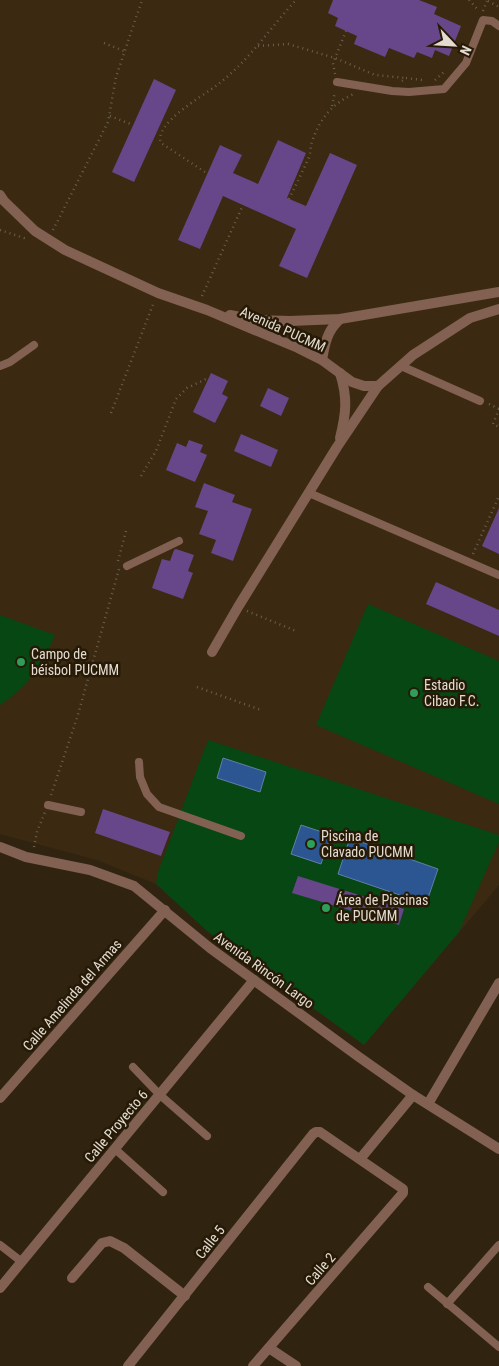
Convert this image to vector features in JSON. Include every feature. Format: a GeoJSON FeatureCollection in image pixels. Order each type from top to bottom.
{"type":"FeatureCollection","features":[{"type":"Feature","properties":{"kind":"street","name":"Avenida PUCMM"},"geometry":{"type":"LineString","coordinates":[[0,195],[35,230],[65,250],[158,293],[202,308],[298,348],[322,360],[352,382],[364,386],[378,386]]}},
{"type":"Feature","properties":{"kind":"street","name":"Avenida PUCMM"},"geometry":{"type":"LineString","coordinates":[[202,308],[255,320],[340,319],[499,292]]}},
{"type":"Feature","properties":{"kind":"street"},"geometry":{"type":"LineString","coordinates":[[212,652],[337,447],[378,386],[413,355],[470,318],[499,308]]}},
{"type":"Feature","properties":{"kind":"street"},"geometry":{"type":"LineString","coordinates":[[322,360],[326,338],[340,319]]}},
{"type":"Feature","properties":{"kind":"street"},"geometry":{"type":"LineString","coordinates":[[337,447],[346,416],[346,392],[340,373]]}},
{"type":"Feature","properties":{"kind":"street","name":"Avenida Rincón Largo"},"geometry":{"type":"LineString","coordinates":[[0,847],[32,859],[90,870],[134,886],[210,948],[413,1095],[499,1149]]}},
{"type":"Feature","properties":{"kind":"street","name":"Calle Amelinda del Armas"},"geometry":{"type":"LineString","coordinates":[[0,1098],[165,910]]}},
{"type":"Feature","properties":{"kind":"street","name":"Calle Proyecto 6"},"geometry":{"type":"LineString","coordinates":[[0,1288],[254,980]]}},
{"type":"Feature","properties":{"kind":"street"},"geometry":{"type":"LineString","coordinates":[[428,1104],[499,983]]}},
{"type":"Feature","properties":{"kind":"street"},"geometry":{"type":"LineString","coordinates":[[360,1159],[413,1095]]}},
{"type":"Feature","properties":{"kind":"street","name":"Calle 5"},"geometry":{"type":"LineString","coordinates":[[128,1366],[313,1134],[320,1132],[360,1159]]}},
{"type":"Feature","properties":{"kind":"street","name":"Calle 2"},"geometry":{"type":"LineString","coordinates":[[253,1366],[404,1193],[403,1189],[360,1159]]}},
{"type":"Feature","properties":{"kind":"street"},"geometry":{"type":"LineString","coordinates":[[72,1278],[102,1243],[110,1241],[124,1248],[185,1296]]}},
{"type":"Feature","properties":{"kind":"street"},"geometry":{"type":"LineString","coordinates":[[269,1348],[296,1366]]}},
{"type":"Feature","properties":{"kind":"lane"},"geometry":{"type":"LineString","coordinates":[[337,82],[401,92],[444,89],[466,63],[484,20],[492,21],[499,26]]}},
{"type":"Feature","properties":{"kind":"lane"},"geometry":{"type":"LineString","coordinates":[[0,366],[10,362],[34,345]]}},
{"type":"Feature","properties":{"kind":"lane"},"geometry":{"type":"LineString","coordinates":[[401,366],[480,401]]}},
{"type":"Feature","properties":{"kind":"lane"},"geometry":{"type":"LineString","coordinates":[[309,493],[499,575]]}},
{"type":"Feature","properties":{"kind":"lane"},"geometry":{"type":"LineString","coordinates":[[127,566],[179,541]]}},
{"type":"Feature","properties":{"kind":"lane"},"geometry":{"type":"LineString","coordinates":[[139,762],[140,777],[147,794],[159,807],[241,836]]}},
{"type":"Feature","properties":{"kind":"lane"},"geometry":{"type":"LineString","coordinates":[[48,805],[81,812]]}},
{"type":"Feature","properties":{"kind":"lane"},"geometry":{"type":"LineString","coordinates":[[133,1067],[160,1095],[206,1136]]}},
{"type":"Feature","properties":{"kind":"lane"},"geometry":{"type":"LineString","coordinates":[[115,1149],[163,1192]]}},
{"type":"Feature","properties":{"kind":"lane"},"geometry":{"type":"LineString","coordinates":[[0,1244],[22,1262]]}},
{"type":"Feature","properties":{"kind":"lane"},"geometry":{"type":"LineString","coordinates":[[447,1304],[499,1245]]}},
{"type":"Feature","properties":{"kind":"lane"},"geometry":{"type":"LineString","coordinates":[[428,1288],[499,1347]]}},
{"type":"Feature","properties":{"kind":"path"},"geometry":{"type":"LineString","coordinates":[[48,239],[101,138],[110,116],[116,77],[142,0]]}},
{"type":"Feature","properties":{"kind":"path"},"geometry":{"type":"LineString","coordinates":[[205,172],[161,144],[159,138],[161,131],[170,120],[219,84],[257,46],[296,0]]}},
{"type":"Feature","properties":{"kind":"path"},"geometry":{"type":"LineString","coordinates":[[469,0],[482,14]]}},
{"type":"Feature","properties":{"kind":"path"},"geometry":{"type":"LineString","coordinates":[[487,0],[499,8]]}},
{"type":"Feature","properties":{"kind":"path"},"geometry":{"type":"LineString","coordinates":[[331,107],[337,82],[333,63],[346,31]]}},
{"type":"Feature","properties":{"kind":"path"},"geometry":{"type":"LineString","coordinates":[[104,43],[124,51]]}},
{"type":"Feature","properties":{"kind":"path"},"geometry":{"type":"LineString","coordinates":[[257,46],[288,44],[335,58],[375,75],[406,78]]}},
{"type":"Feature","properties":{"kind":"path"},"geometry":{"type":"LineString","coordinates":[[110,116],[133,125]]}},
{"type":"Feature","properties":{"kind":"path"},"geometry":{"type":"LineString","coordinates":[[202,308],[243,205]]}},
{"type":"Feature","properties":{"kind":"path"},"geometry":{"type":"LineString","coordinates":[[0,230],[30,240]]}},
{"type":"Feature","properties":{"kind":"path"},"geometry":{"type":"LineString","coordinates":[[111,413],[154,302]]}},
{"type":"Feature","properties":{"kind":"path"},"geometry":{"type":"LineString","coordinates":[[141,476],[156,451],[176,399],[186,388],[206,379]]}},
{"type":"Feature","properties":{"kind":"path"},"geometry":{"type":"LineString","coordinates":[[499,409],[493,424],[499,427]]}},
{"type":"Feature","properties":{"kind":"path"},"geometry":{"type":"LineString","coordinates":[[469,563],[499,496]]}},
{"type":"Feature","properties":{"kind":"path"},"geometry":{"type":"LineString","coordinates":[[32,859],[37,832],[48,805],[82,700],[112,598],[119,552],[126,530]]}},
{"type":"Feature","properties":{"kind":"path"},"geometry":{"type":"LineString","coordinates":[[117,570],[127,566]]}},
{"type":"Feature","properties":{"kind":"path"},"geometry":{"type":"LineString","coordinates":[[238,607],[296,631]]}},
{"type":"Feature","properties":{"kind":"path"},"geometry":{"type":"LineString","coordinates":[[197,686],[261,710]]}},
{"type":"Feature","properties":{"kind":"shaded area"},"geometry":{"type":"Polygon","coordinates":[[[0,0],[499,0],[499,885],[364,1045],[207,931],[156,884],[97,860],[0,834],[0,0]]]}},
{"type":"Feature","properties":{"kind":"green space","name":"Estadio Cibao F.C."},"geometry":{"type":"Polygon","coordinates":[[[368,604],[499,661],[499,804],[316,725],[368,604]]]}},
{"type":"Feature","properties":{"kind":"green space","name":"Campo de béisbol PUCMM"},"geometry":{"type":"Polygon","coordinates":[[[0,615],[55,635],[39,666],[26,683],[0,705],[0,615]]]}},
{"type":"Feature","properties":{"kind":"green space","name":"Área de Piscinas de PUCMM"},"geometry":{"type":"Polygon","coordinates":[[[208,740],[499,835],[499,842],[459,932],[364,1045],[207,931],[156,884],[158,872],[208,740]]]}},
{"type":"Feature","properties":{"kind":"water"},"geometry":{"type":"Polygon","coordinates":[[[223,758],[266,772],[260,792],[217,778],[223,758]]]}},
{"type":"Feature","properties":{"kind":"water","name":"Piscina de Clavado PUCMM"},"geometry":{"type":"Polygon","coordinates":[[[301,825],[331,835],[321,864],[291,854],[301,825]]]}},
{"type":"Feature","properties":{"kind":"water"},"geometry":{"type":"Polygon","coordinates":[[[350,838],[438,869],[426,904],[338,874],[350,838]]]}},
{"type":"Feature","properties":{"kind":"building"},"geometry":{"type":"Polygon","coordinates":[[[333,0],[419,0],[437,7],[434,14],[461,26],[449,56],[435,50],[432,58],[417,52],[414,58],[389,48],[385,57],[354,44],[357,36],[335,26],[338,18],[328,13],[333,0]]]}},
{"type":"Feature","properties":{"kind":"building"},"geometry":{"type":"Polygon","coordinates":[[[154,79],[176,90],[134,182],[112,172],[154,79]]]}},
{"type":"Feature","properties":{"kind":"building"},"geometry":{"type":"Polygon","coordinates":[[[278,140],[306,153],[287,198],[306,206],[330,153],[357,165],[307,278],[279,266],[296,229],[223,196],[200,249],[178,240],[220,145],[242,155],[233,173],[258,184],[278,140]]]}},
{"type":"Feature","properties":{"kind":"building"},"geometry":{"type":"Polygon","coordinates":[[[211,373],[228,381],[222,394],[228,397],[215,423],[193,412],[211,373]]]}},
{"type":"Feature","properties":{"kind":"building"},"geometry":{"type":"Polygon","coordinates":[[[268,388],[289,398],[281,416],[260,406],[268,388]]]}},
{"type":"Feature","properties":{"kind":"building"},"geometry":{"type":"Polygon","coordinates":[[[241,434],[278,450],[271,467],[234,451],[241,434]]]}},
{"type":"Feature","properties":{"kind":"building"},"geometry":{"type":"Polygon","coordinates":[[[189,440],[203,445],[200,452],[207,455],[195,482],[166,470],[177,443],[186,447],[189,440]]]}},
{"type":"Feature","properties":{"kind":"building"},"geometry":{"type":"Polygon","coordinates":[[[204,483],[235,495],[232,502],[252,509],[233,561],[211,553],[216,540],[199,534],[208,511],[195,507],[204,483]]]}},
{"type":"Feature","properties":{"kind":"building"},"geometry":{"type":"Polygon","coordinates":[[[499,508],[499,554],[482,546],[499,508]]]}},
{"type":"Feature","properties":{"kind":"building"},"geometry":{"type":"Polygon","coordinates":[[[176,549],[194,555],[188,571],[193,573],[183,599],[152,588],[162,559],[170,561],[176,549]]]}},
{"type":"Feature","properties":{"kind":"building"},"geometry":{"type":"Polygon","coordinates":[[[436,582],[499,610],[499,636],[426,604],[436,582]]]}},
{"type":"Feature","properties":{"kind":"building"},"geometry":{"type":"Polygon","coordinates":[[[103,809],[170,832],[161,856],[95,833],[103,809]]]}},
{"type":"Feature","properties":{"kind":"building"},"geometry":{"type":"Polygon","coordinates":[[[298,876],[404,909],[399,925],[292,893],[298,876]]]}},
{"type":"Feature","properties":{"kind":"place","name":"Campo de béisbol PUCMM"},"geometry":{"type":"Point","coordinates":[21,662]}},
{"type":"Feature","properties":{"kind":"place","name":"Estadio Cibao F.C."},"geometry":{"type":"Point","coordinates":[414,693]}},
{"type":"Feature","properties":{"kind":"place","name":"Piscina de Clavado PUCMM"},"geometry":{"type":"Point","coordinates":[311,844]}},
{"type":"Feature","properties":{"kind":"place","name":"Área de Piscinas de PUCMM"},"geometry":{"type":"Point","coordinates":[326,908]}}]}
